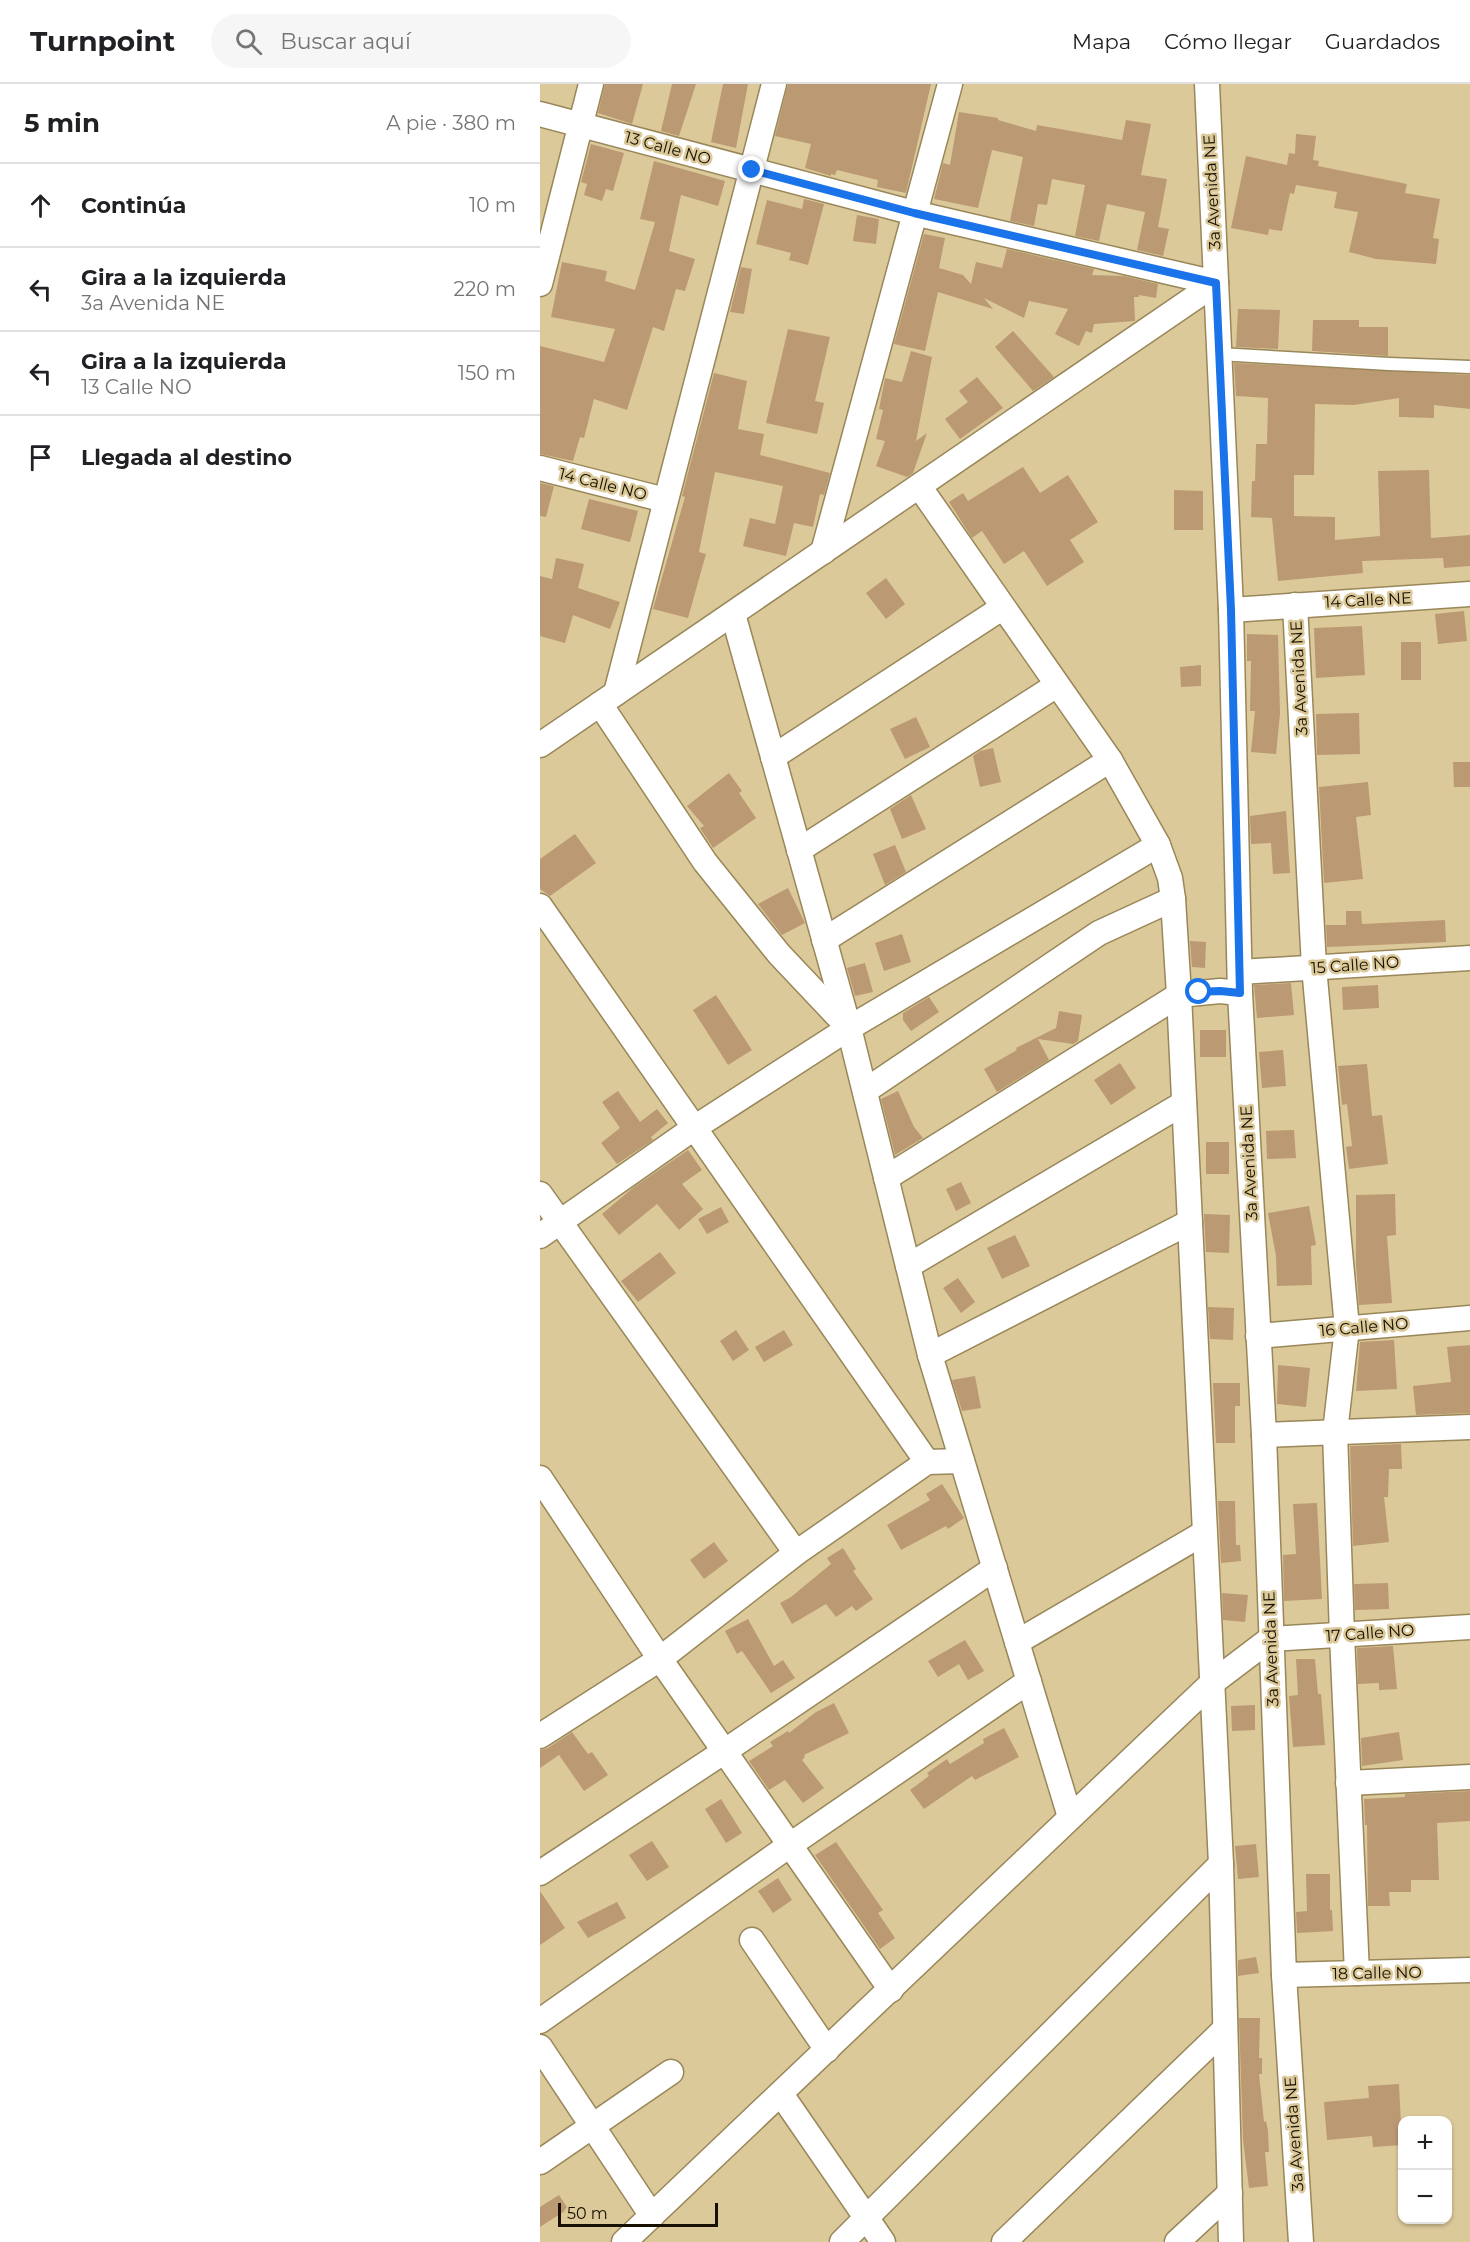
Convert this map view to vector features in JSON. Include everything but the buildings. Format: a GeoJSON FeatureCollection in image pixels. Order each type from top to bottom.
{"type":"FeatureCollection","features":[{"type":"Feature","properties":{"kind":"street"},"geometry":{"type":"LineString","coordinates":[[540,284],[591,84]]}},
{"type":"Feature","properties":{"kind":"street"},"geometry":{"type":"LineString","coordinates":[[774,84],[665,500],[608,699],[705,862],[779,954],[849,1028]]}},
{"type":"Feature","properties":{"kind":"street"},"geometry":{"type":"LineString","coordinates":[[823,552],[950,84]]}},
{"type":"Feature","properties":{"kind":"street","name":"3a Avenida NE"},"geometry":{"type":"LineString","coordinates":[[1207,84],[1231,610],[1240,982],[1264,1435],[1284,1975],[1301,2242]]}},
{"type":"Feature","properties":{"kind":"street","name":"13 Calle NO"},"geometry":{"type":"LineString","coordinates":[[540,114],[914,213],[1216,283]]}},
{"type":"Feature","properties":{"kind":"street"},"geometry":{"type":"LineString","coordinates":[[540,745],[1216,283]]}},
{"type":"Feature","properties":{"kind":"street","name":"14 Calle NO"},"geometry":{"type":"LineString","coordinates":[[540,468],[665,500]]}},
{"type":"Feature","properties":{"kind":"street"},"geometry":{"type":"LineString","coordinates":[[919,486],[1110,760],[1158,845],[1170,878],[1179,995],[1221,1864],[1232,2242]]}},
{"type":"Feature","properties":{"kind":"street","name":"14 Calle NE"},"geometry":{"type":"LineString","coordinates":[[1231,610],[1470,594]]}},
{"type":"Feature","properties":{"kind":"street","name":"3a Avenida NE"},"geometry":{"type":"LineString","coordinates":[[1295,605],[1314,967],[1347,1328],[1335,1432],[1357,1973]]}},
{"type":"Feature","properties":{"kind":"street"},"geometry":{"type":"LineString","coordinates":[[773,757],[1002,608]]}},
{"type":"Feature","properties":{"kind":"street"},"geometry":{"type":"LineString","coordinates":[[733,614],[849,1028],[930,1355],[1070,1817]]}},
{"type":"Feature","properties":{"kind":"street"},"geometry":{"type":"LineString","coordinates":[[799,850],[1057,685]]}},
{"type":"Feature","properties":{"kind":"street"},"geometry":{"type":"LineString","coordinates":[[824,940],[1110,760]]}},
{"type":"Feature","properties":{"kind":"street"},"geometry":{"type":"LineString","coordinates":[[540,1236],[694,1128],[849,1028],[1158,845]]}},
{"type":"Feature","properties":{"kind":"street"},"geometry":{"type":"LineString","coordinates":[[865,1091],[1099,933],[1173,899]]}},
{"type":"Feature","properties":{"kind":"street"},"geometry":{"type":"LineString","coordinates":[[540,906],[927,1462]]}},
{"type":"Feature","properties":{"kind":"street","name":"15 Calle NO"},"geometry":{"type":"LineString","coordinates":[[1179,995],[1220,991],[1240,982],[1314,967],[1470,958]]}},
{"type":"Feature","properties":{"kind":"street"},"geometry":{"type":"LineString","coordinates":[[886,1178],[1179,995]]}},
{"type":"Feature","properties":{"kind":"street"},"geometry":{"type":"LineString","coordinates":[[908,1266],[1184,1103]]}},
{"type":"Feature","properties":{"kind":"street"},"geometry":{"type":"LineString","coordinates":[[540,1194],[796,1553]]}},
{"type":"Feature","properties":{"kind":"street"},"geometry":{"type":"LineString","coordinates":[[930,1355],[1190,1222]]}},
{"type":"Feature","properties":{"kind":"street","name":"16 Calle NO"},"geometry":{"type":"LineString","coordinates":[[1258,1336],[1470,1318]]}},
{"type":"Feature","properties":{"kind":"street"},"geometry":{"type":"LineString","coordinates":[[1264,1435],[1470,1426]]}},
{"type":"Feature","properties":{"kind":"street"},"geometry":{"type":"LineString","coordinates":[[540,1736],[660,1659],[796,1553],[927,1462],[962,1461]]}},
{"type":"Feature","properties":{"kind":"street"},"geometry":{"type":"LineString","coordinates":[[540,1478],[660,1659],[891,1990]]}},
{"type":"Feature","properties":{"kind":"street"},"geometry":{"type":"LineString","coordinates":[[1017,1642],[1204,1533]]}},
{"type":"Feature","properties":{"kind":"street"},"geometry":{"type":"LineString","coordinates":[[540,1873],[995,1568]]}},
{"type":"Feature","properties":{"kind":"street","name":"17 Calle NO"},"geometry":{"type":"LineString","coordinates":[[1270,1639],[1470,1627]]}},
{"type":"Feature","properties":{"kind":"street"},"geometry":{"type":"LineString","coordinates":[[624,2242],[1212,1683],[1270,1639]]}},
{"type":"Feature","properties":{"kind":"street"},"geometry":{"type":"LineString","coordinates":[[540,2020],[1029,1681]]}},
{"type":"Feature","properties":{"kind":"street"},"geometry":{"type":"LineString","coordinates":[[1348,1783],[1470,1777]]}},
{"type":"Feature","properties":{"kind":"street"},"geometry":{"type":"LineString","coordinates":[[842,2242],[1221,1864]]}},
{"type":"Feature","properties":{"kind":"street"},"geometry":{"type":"LineString","coordinates":[[752,1940],[827,2050]]}},
{"type":"Feature","properties":{"kind":"street","name":"18 Calle NO"},"geometry":{"type":"LineString","coordinates":[[1284,1975],[1470,1970]]}},
{"type":"Feature","properties":{"kind":"street"},"geometry":{"type":"LineString","coordinates":[[1004,2242],[1225,2029]]}},
{"type":"Feature","properties":{"kind":"street"},"geometry":{"type":"LineString","coordinates":[[540,2047],[652,2216]]}},
{"type":"Feature","properties":{"kind":"street"},"geometry":{"type":"LineString","coordinates":[[540,2162],[671,2072]]}},
{"type":"Feature","properties":{"kind":"street"},"geometry":{"type":"LineString","coordinates":[[781,2094],[883,2242]]}},
{"type":"Feature","properties":{"kind":"street"},"geometry":{"type":"LineString","coordinates":[[1177,2242],[1230,2193]]}},
{"type":"Feature","properties":{"kind":"lane"},"geometry":{"type":"LineString","coordinates":[[1219,354],[1470,367]]}},
{"type":"Feature","properties":{"kind":"route"},"geometry":{"type":"LineString","coordinates":[[752,170],[914,213],[1216,283],[1231,610],[1240,993],[1199,992]]}}]}
